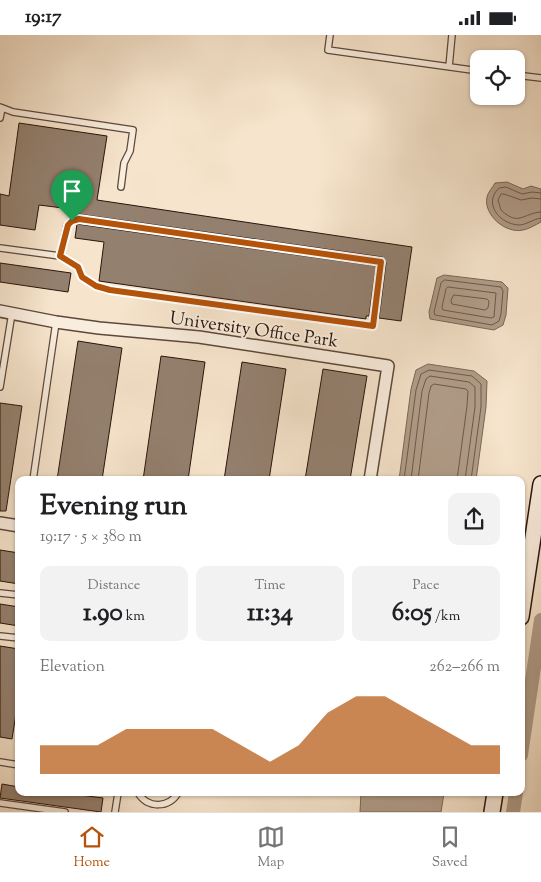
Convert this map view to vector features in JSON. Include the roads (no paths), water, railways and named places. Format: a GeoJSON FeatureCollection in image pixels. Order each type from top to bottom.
{"type":"FeatureCollection","features":[{"type":"Feature","properties":{"kind":"street","name":"University Office Park"},"geometry":{"type":"LineString","coordinates":[[6,312],[56,322],[199,337],[388,366],[371,476]]}},
{"type":"Feature","properties":{"kind":"street"},"geometry":{"type":"LineString","coordinates":[[525,599],[536,551],[541,484]]}},
{"type":"Feature","properties":{"kind":"street"},"geometry":{"type":"LineString","coordinates":[[0,523],[15,525]]}},
{"type":"Feature","properties":{"kind":"street"},"geometry":{"type":"LineString","coordinates":[[492,812],[495,796]]}},
{"type":"Feature","properties":{"kind":"lane"},"geometry":{"type":"LineString","coordinates":[[330,35],[328,50],[470,70]]}},
{"type":"Feature","properties":{"kind":"lane"},"geometry":{"type":"LineString","coordinates":[[449,67],[452,35]]}},
{"type":"Feature","properties":{"kind":"lane"},"geometry":{"type":"LineString","coordinates":[[525,76],[541,78]]}},
{"type":"Feature","properties":{"kind":"lane"},"geometry":{"type":"LineString","coordinates":[[0,118],[1,108],[13,112],[133,130],[130,151],[124,163],[121,187]]}},
{"type":"Feature","properties":{"kind":"lane"},"geometry":{"type":"LineString","coordinates":[[0,248],[60,256],[78,267],[82,277],[96,286],[110,290],[373,326],[381,262],[79,219],[72,221],[68,225],[60,256]]}},
{"type":"Feature","properties":{"kind":"lane"},"geometry":{"type":"LineString","coordinates":[[0,387],[6,312]]}},
{"type":"Feature","properties":{"kind":"lane"},"geometry":{"type":"LineString","coordinates":[[33,476],[56,322]]}},
{"type":"Feature","properties":{"kind":"lane"},"geometry":{"type":"LineString","coordinates":[[0,593],[15,595]]}},
{"type":"Feature","properties":{"kind":"lane"},"geometry":{"type":"LineString","coordinates":[[0,636],[15,638]]}},
{"type":"Feature","properties":{"kind":"lane"},"geometry":{"type":"LineString","coordinates":[[0,762],[15,764]]}},
{"type":"Feature","properties":{"kind":"lane"},"geometry":{"type":"LineString","coordinates":[[115,812],[118,796]]}},
{"type":"Feature","properties":{"kind":"lane"},"geometry":{"type":"LineString","coordinates":[[141,796],[146,802],[154,805],[169,803],[175,796]]}},
{"type":"Feature","properties":{"kind":"lane"},"geometry":{"type":"LineString","coordinates":[[0,803],[65,812]]}},
{"type":"Feature","properties":{"kind":"water"},"geometry":{"type":"Polygon","coordinates":[[[507,182],[523,189],[531,186],[541,189],[541,222],[528,229],[516,230],[497,222],[487,204],[488,195],[495,183],[507,182]]]}},
{"type":"Feature","properties":{"kind":"water"},"geometry":{"type":"Polygon","coordinates":[[[444,275],[502,282],[508,288],[506,315],[503,325],[494,330],[430,319],[429,312],[437,278],[444,275]]]}},
{"type":"Feature","properties":{"kind":"water"},"geometry":{"type":"Polygon","coordinates":[[[428,364],[474,371],[487,381],[486,407],[477,476],[400,476],[411,389],[416,370],[428,364]]]}},
{"type":"Feature","properties":{"kind":"water"},"geometry":{"type":"Polygon","coordinates":[[[361,796],[444,796],[441,812],[360,812],[361,796]]]}},
{"type":"Feature","properties":{"kind":"waterway"},"geometry":{"type":"LineString","coordinates":[[525,728],[541,620]]}},
{"type":"Feature","properties":{"kind":"waterway"},"geometry":{"type":"LineString","coordinates":[[513,812],[516,796]]}}]}
